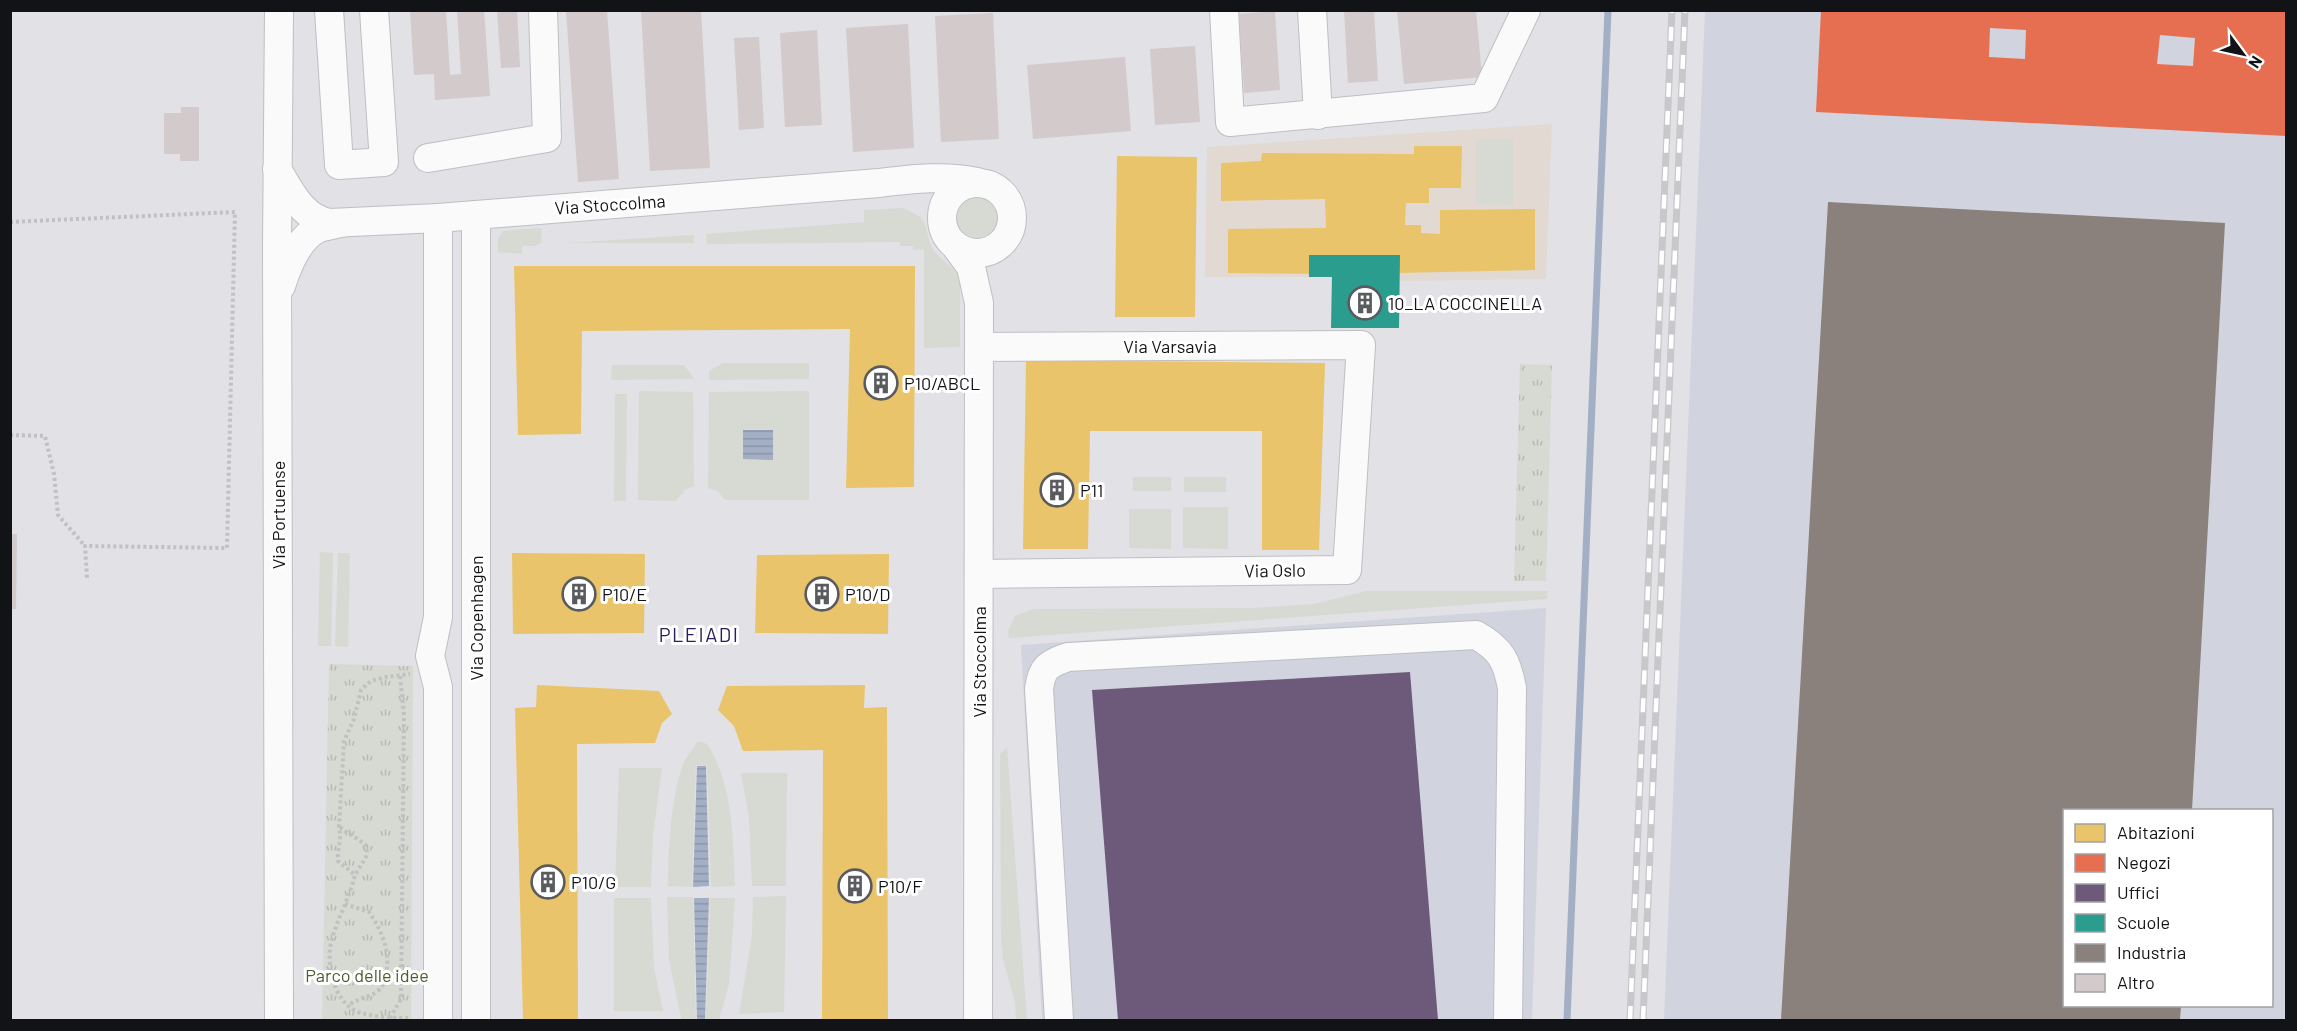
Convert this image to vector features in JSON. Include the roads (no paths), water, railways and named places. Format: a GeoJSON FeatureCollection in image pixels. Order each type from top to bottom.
{"type":"FeatureCollection","features":[{"type":"Feature","properties":{"kind":"street","name":"Via Portuense"},"geometry":{"type":"LineString","coordinates":[[279,10],[277,169],[279,1020]]}},
{"type":"Feature","properties":{"kind":"street"},"geometry":{"type":"LineString","coordinates":[[329,10],[339,165],[384,162],[374,10]]}},
{"type":"Feature","properties":{"kind":"street"},"geometry":{"type":"LineString","coordinates":[[428,158],[547,138],[543,10]]}},
{"type":"Feature","properties":{"kind":"street"},"geometry":{"type":"LineString","coordinates":[[1224,10],[1230,122],[1484,98],[1526,10]]}},
{"type":"Feature","properties":{"kind":"street"},"geometry":{"type":"LineString","coordinates":[[1312,10],[1318,115]]}},
{"type":"Feature","properties":{"kind":"street","name":"Via Stoccolma"},"geometry":{"type":"LineString","coordinates":[[277,169],[292,195],[309,214],[319,221],[341,223],[438,218],[934,177],[955,177],[977,182]]}},
{"type":"Feature","properties":{"kind":"street"},"geometry":{"type":"LineString","coordinates":[[977,182],[998,189],[1011,208],[1012,220],[1010,231],[1004,241],[995,248],[976,253],[950,238],[941,218],[948,197],[956,189],[977,182]]}},
{"type":"Feature","properties":{"kind":"street","name":"Via Stoccolma"},"geometry":{"type":"LineString","coordinates":[[879,183],[918,196],[971,267],[979,303],[978,1020]]}},
{"type":"Feature","properties":{"kind":"street","name":"Via Copenhagen"},"geometry":{"type":"LineString","coordinates":[[476,215],[476,1020]]}},
{"type":"Feature","properties":{"kind":"street","name":"Via Copenhagen"},"geometry":{"type":"LineString","coordinates":[[438,218],[438,617],[430,656],[422,671],[438,687],[438,1020]]}},
{"type":"Feature","properties":{"kind":"street","name":"Via Stoccolma"},"geometry":{"type":"LineString","coordinates":[[277,300],[290,264],[307,237],[318,229],[341,223]]}},
{"type":"Feature","properties":{"kind":"street","name":"Via Stoccolma"},"geometry":{"type":"LineString","coordinates":[[979,303],[987,268],[995,248]]}},
{"type":"Feature","properties":{"kind":"street","name":"Via Varsavia"},"geometry":{"type":"LineString","coordinates":[[979,347],[1361,345]]}},
{"type":"Feature","properties":{"kind":"street","name":"Via Oslo"},"geometry":{"type":"LineString","coordinates":[[979,574],[1347,570],[1361,345]]}},
{"type":"Feature","properties":{"kind":"street"},"geometry":{"type":"LineString","coordinates":[[435,638],[448,633],[462,635],[476,644]]}},
{"type":"Feature","properties":{"kind":"street"},"geometry":{"type":"LineString","coordinates":[[1059,1020],[1039,689],[1040,676],[1049,663],[1068,657],[1476,635],[1490,642],[1502,655],[1509,670],[1512,688],[1508,1020]]}},
{"type":"Feature","properties":{"kind":"street"},"geometry":{"type":"LineString","coordinates":[[422,671],[445,678],[458,678],[476,672]]}},
{"type":"Feature","properties":{"kind":"street"},"geometry":{"type":"LineString","coordinates":[[978,967],[997,1011],[998,1020]]}},
{"type":"Feature","properties":{"kind":"water"},"geometry":{"type":"Polygon","coordinates":[[[743,430],[773,430],[773,460],[743,459],[743,430]]]}},
{"type":"Feature","properties":{"kind":"water"},"geometry":{"type":"Polygon","coordinates":[[[697,766],[706,766],[709,886],[693,887],[697,766]]]}},
{"type":"Feature","properties":{"kind":"water"},"geometry":{"type":"Polygon","coordinates":[[[694,898],[709,898],[705,1020],[697,1020],[694,898]]]}},
{"type":"Feature","properties":{"kind":"waterway"},"geometry":{"type":"LineString","coordinates":[[1567,1020],[1608,10]]}},
{"type":"Feature","properties":{"kind":"railway"},"geometry":{"type":"LineString","coordinates":[[1630,1020],[1672,10]]}},
{"type":"Feature","properties":{"kind":"railway"},"geometry":{"type":"LineString","coordinates":[[1643,1020],[1685,10]]}},
{"type":"Feature","properties":{"kind":"place","name":"10_LA COCCINELLA"},"geometry":{"type":"Point","coordinates":[1365,303]}},
{"type":"Feature","properties":{"kind":"place","name":"P10/ABCL"},"geometry":{"type":"Point","coordinates":[881,383]}},
{"type":"Feature","properties":{"kind":"place","name":"P11"},"geometry":{"type":"Point","coordinates":[1057,490]}},
{"type":"Feature","properties":{"kind":"place","name":"P10/E"},"geometry":{"type":"Point","coordinates":[579,594]}},
{"type":"Feature","properties":{"kind":"place","name":"P10/D"},"geometry":{"type":"Point","coordinates":[822,594]}},
{"type":"Feature","properties":{"kind":"place","name":"P10/G"},"geometry":{"type":"Point","coordinates":[548,882]}},
{"type":"Feature","properties":{"kind":"place","name":"P10/F"},"geometry":{"type":"Point","coordinates":[855,886]}},
{"type":"Feature","properties":{"kind":"district","name":"PLEIADI"},"geometry":{"type":"Point","coordinates":[699,634]}},
{"type":"Feature","properties":{"kind":"park label","name":"Parco delle idee"},"geometry":{"type":"Point","coordinates":[367,975]}}]}
